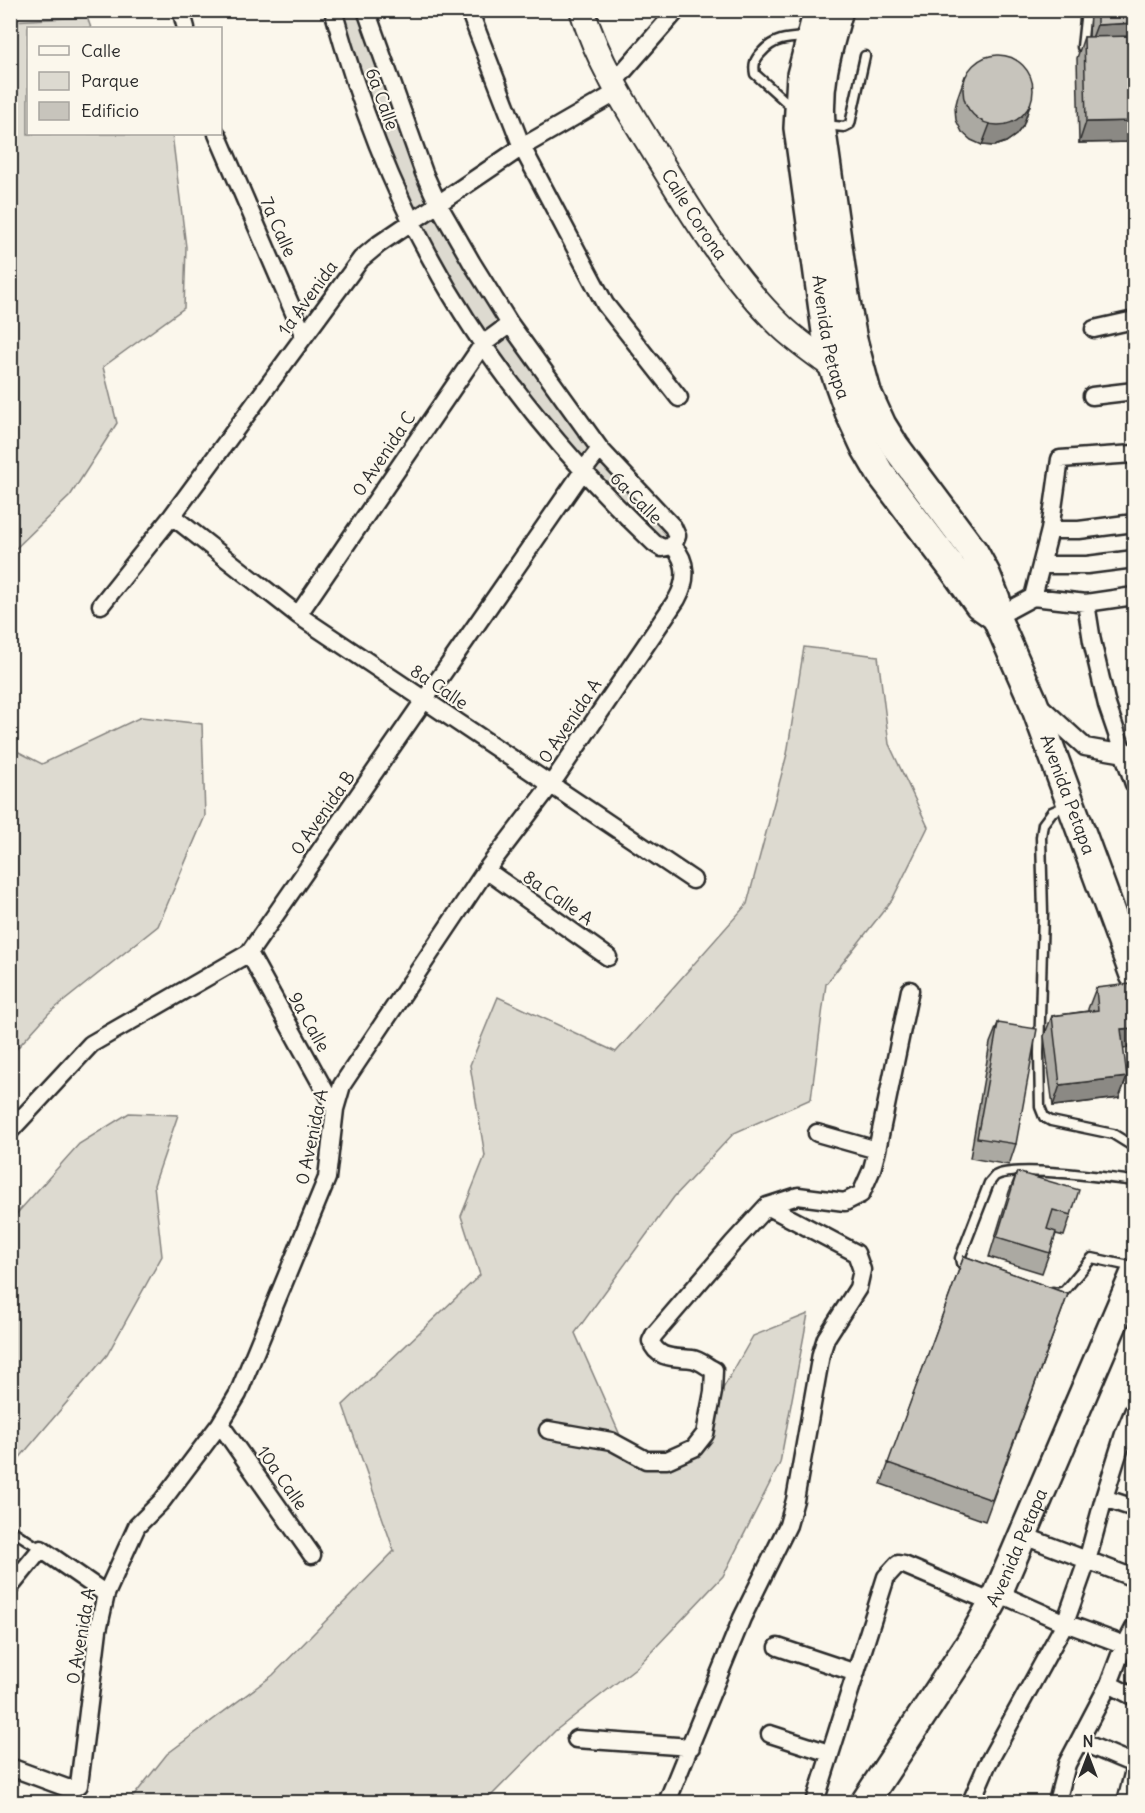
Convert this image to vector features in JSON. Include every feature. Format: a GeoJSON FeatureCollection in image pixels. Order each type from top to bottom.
{"type":"FeatureCollection","features":[{"type":"Feature","properties":{"kind":"main road","name":"Avenida Petapa"},"geometry":{"type":"LineString","coordinates":[[818,10],[801,75],[845,296],[846,365],[867,392],[882,424],[933,499],[974,552],[986,574],[996,599],[996,617],[1034,701],[1134,975]]}},
{"type":"Feature","properties":{"kind":"main road","name":"Avenida Petapa"},"geometry":{"type":"LineString","coordinates":[[810,119],[819,97],[824,65],[839,10]]}},
{"type":"Feature","properties":{"kind":"main road","name":"Avenida Petapa"},"geometry":{"type":"LineString","coordinates":[[865,1803],[970,1643],[994,1597],[1024,1536],[1134,1275]]}},
{"type":"Feature","properties":{"kind":"street"},"geometry":{"type":"LineString","coordinates":[[181,10],[186,27]]}},
{"type":"Feature","properties":{"kind":"street","name":"6a Calle"},"geometry":{"type":"LineString","coordinates":[[333,10],[362,105],[387,166],[431,260],[483,344],[523,399],[582,471],[654,543],[662,548],[673,546],[677,536],[673,527],[600,450],[510,324],[438,204],[417,154],[366,10]]}},
{"type":"Feature","properties":{"kind":"street"},"geometry":{"type":"LineString","coordinates":[[469,10],[522,147],[605,304],[679,398]]}},
{"type":"Feature","properties":{"kind":"street","name":"Calle Corona"},"geometry":{"type":"LineString","coordinates":[[582,10],[616,86],[666,172],[742,283],[784,329],[846,365]]}},
{"type":"Feature","properties":{"kind":"street","name":"1a Avenida"},"geometry":{"type":"LineString","coordinates":[[101,605],[172,516],[362,259],[379,244],[616,86],[677,10]]}},
{"type":"Feature","properties":{"kind":"street","name":"7a Calle"},"geometry":{"type":"LineString","coordinates":[[217,135],[304,336]]}},
{"type":"Feature","properties":{"kind":"street"},"geometry":{"type":"LineString","coordinates":[[1094,329],[1134,320]]}},
{"type":"Feature","properties":{"kind":"street","name":"0 Avenida C"},"geometry":{"type":"LineString","coordinates":[[298,615],[483,344],[510,324]]}},
{"type":"Feature","properties":{"kind":"street"},"geometry":{"type":"LineString","coordinates":[[1092,396],[1134,391]]}},
{"type":"Feature","properties":{"kind":"street","name":"0 Avenida B"},"geometry":{"type":"LineString","coordinates":[[10,1131],[91,1044],[249,953],[582,471],[600,450]]}},
{"type":"Feature","properties":{"kind":"street"},"geometry":{"type":"LineString","coordinates":[[1033,597],[1050,530],[1060,459],[1134,454]]}},
{"type":"Feature","properties":{"kind":"street","name":"8a Calle"},"geometry":{"type":"LineString","coordinates":[[172,516],[298,615],[693,880]]}},
{"type":"Feature","properties":{"kind":"street"},"geometry":{"type":"LineString","coordinates":[[1050,530],[1079,530],[1134,523]]}},
{"type":"Feature","properties":{"kind":"street","name":"0 Avenida A"},"geometry":{"type":"LineString","coordinates":[[10,1767],[67,1788],[79,1785],[98,1630],[106,1593],[137,1526],[162,1501],[220,1424],[238,1394],[327,1178],[335,1109],[342,1085],[486,870],[550,786],[682,589],[685,580],[683,562],[673,546]]}},
{"type":"Feature","properties":{"kind":"street"},"geometry":{"type":"LineString","coordinates":[[1041,565],[1087,565],[1134,559]]}},
{"type":"Feature","properties":{"kind":"street"},"geometry":{"type":"LineString","coordinates":[[996,617],[1033,597],[1086,603],[1134,596]]}},
{"type":"Feature","properties":{"kind":"street"},"geometry":{"type":"LineString","coordinates":[[1086,603],[1107,705],[1130,752],[1134,784]]}},
{"type":"Feature","properties":{"kind":"street"},"geometry":{"type":"LineString","coordinates":[[1034,701],[1085,747],[1130,752]]}},
{"type":"Feature","properties":{"kind":"street","name":"8a Calle A"},"geometry":{"type":"LineString","coordinates":[[486,870],[608,957]]}},
{"type":"Feature","properties":{"kind":"street","name":"9a Calle"},"geometry":{"type":"LineString","coordinates":[[249,953],[335,1109]]}},
{"type":"Feature","properties":{"kind":"street"},"geometry":{"type":"LineString","coordinates":[[548,1430],[611,1441],[646,1460],[667,1460],[694,1448],[705,1434],[713,1392],[714,1371],[695,1359],[675,1359],[660,1354],[653,1348],[651,1341],[718,1259],[767,1206],[798,1196],[844,1202],[861,1194],[877,1150],[910,990]]}},
{"type":"Feature","properties":{"kind":"street"},"geometry":{"type":"LineString","coordinates":[[818,1133],[877,1150]]}},
{"type":"Feature","properties":{"kind":"street"},"geometry":{"type":"LineString","coordinates":[[667,1803],[742,1618],[788,1525],[795,1500],[821,1354],[826,1338],[858,1288],[862,1270],[856,1253],[767,1206]]}},
{"type":"Feature","properties":{"kind":"street"},"geometry":{"type":"LineString","coordinates":[[972,1803],[987,1765],[1065,1623],[1087,1560],[1104,1498],[1129,1436],[1134,1410]]}},
{"type":"Feature","properties":{"kind":"street","name":"10a Calle"},"geometry":{"type":"LineString","coordinates":[[220,1424],[312,1555]]}},
{"type":"Feature","properties":{"kind":"street"},"geometry":{"type":"LineString","coordinates":[[1104,1498],[1134,1508]]}},
{"type":"Feature","properties":{"kind":"street"},"geometry":{"type":"LineString","coordinates":[[1024,1536],[1134,1578]]}},
{"type":"Feature","properties":{"kind":"street"},"geometry":{"type":"LineString","coordinates":[[10,1587],[41,1549],[106,1593]]}},
{"type":"Feature","properties":{"kind":"street"},"geometry":{"type":"LineString","coordinates":[[814,1803],[886,1577],[898,1564],[1125,1645]]}},
{"type":"Feature","properties":{"kind":"street"},"geometry":{"type":"LineString","coordinates":[[1060,1801],[1067,1764],[1109,1684],[1134,1628]]}},
{"type":"Feature","properties":{"kind":"street"},"geometry":{"type":"LineString","coordinates":[[778,1647],[856,1672]]}},
{"type":"Feature","properties":{"kind":"street"},"geometry":{"type":"LineString","coordinates":[[1109,1684],[1134,1697]]}},
{"type":"Feature","properties":{"kind":"street"},"geometry":{"type":"LineString","coordinates":[[770,1734],[829,1753]]}},
{"type":"Feature","properties":{"kind":"street"},"geometry":{"type":"LineString","coordinates":[[576,1739],[691,1747]]}},
{"type":"Feature","properties":{"kind":"street"},"geometry":{"type":"LineString","coordinates":[[1079,1741],[1134,1764]]}},
{"type":"Feature","properties":{"kind":"street"},"geometry":{"type":"LineString","coordinates":[[1126,1803],[1134,1770]]}},
{"type":"Feature","properties":{"kind":"lane"},"geometry":{"type":"LineString","coordinates":[[1086,10],[1083,50],[1100,51]]}},
{"type":"Feature","properties":{"kind":"lane"},"geometry":{"type":"LineString","coordinates":[[810,37],[776,40],[768,45],[753,66],[755,74],[810,119],[844,127],[850,123],[865,56]]}},
{"type":"Feature","properties":{"kind":"lane"},"geometry":{"type":"LineString","coordinates":[[1071,803],[1052,812],[1043,824],[1041,837],[1043,913],[1039,1053],[1040,1107],[1044,1116],[1051,1121],[1113,1134],[1134,1147]]}},
{"type":"Feature","properties":{"kind":"lane"},"geometry":{"type":"LineString","coordinates":[[982,1270],[961,1263],[960,1258],[989,1183],[996,1176],[1028,1172],[1072,1173],[1134,1181]]}},
{"type":"Feature","properties":{"kind":"lane"},"geometry":{"type":"LineString","coordinates":[[1047,1290],[1058,1293],[1064,1291],[1092,1258],[1134,1267]]}},
{"type":"Feature","properties":{"kind":"lane"},"geometry":{"type":"LineString","coordinates":[[13,1531],[41,1549]]}},
{"type":"Feature","properties":{"kind":"green space"},"geometry":{"type":"Polygon","coordinates":[[[333,11],[366,11],[424,173],[553,385],[673,527],[670,548],[583,471],[431,259],[333,11]]]}},
{"type":"Feature","properties":{"kind":"green space"},"geometry":{"type":"Polygon","coordinates":[[[87,17],[91,27],[27,27],[27,135],[172,135],[186,247],[184,308],[103,367],[117,423],[70,496],[11,553],[11,21],[87,17]]]}},
{"type":"Feature","properties":{"kind":"green space"},"geometry":{"type":"Polygon","coordinates":[[[804,647],[878,656],[889,744],[928,827],[892,900],[826,984],[811,1099],[734,1133],[674,1197],[575,1333],[627,1451],[684,1457],[753,1336],[808,1314],[780,1463],[723,1576],[638,1666],[555,1731],[485,1802],[129,1802],[167,1754],[273,1675],[394,1551],[343,1405],[480,1275],[461,1216],[485,1156],[470,1065],[498,997],[616,1052],[747,904],[787,754],[804,647]]]}},
{"type":"Feature","properties":{"kind":"green space"},"geometry":{"type":"Polygon","coordinates":[[[141,717],[202,724],[205,816],[158,926],[49,1013],[11,1055],[11,748],[42,764],[141,717]]]}},
{"type":"Feature","properties":{"kind":"green space"},"geometry":{"type":"Polygon","coordinates":[[[129,1113],[178,1115],[154,1185],[162,1256],[107,1355],[11,1468],[11,1220],[79,1144],[129,1113]]]}},
{"type":"Feature","properties":{"kind":"building"},"geometry":{"type":"Polygon","coordinates":[[[1097,10],[1134,10],[1134,23],[1097,25],[1097,10]]]}},
{"type":"Feature","properties":{"kind":"building"},"geometry":{"type":"Polygon","coordinates":[[[1134,36],[1134,121],[1086,122],[1084,37],[1134,36]]]}},
{"type":"Feature","properties":{"kind":"building"},"geometry":{"type":"Polygon","coordinates":[[[991,55],[1005,55],[1018,61],[1027,70],[1033,83],[1031,103],[1023,115],[1005,125],[991,125],[978,119],[969,110],[963,97],[963,83],[969,70],[978,61],[991,55]]]}},
{"type":"Feature","properties":{"kind":"building"},"geometry":{"type":"Polygon","coordinates":[[[1130,984],[1134,1028],[1121,1029],[1127,1077],[1060,1085],[1052,1016],[1098,1010],[1096,988],[1130,984]]]}},
{"type":"Feature","properties":{"kind":"building"},"geometry":{"type":"Polygon","coordinates":[[[998,1023],[1037,1029],[1016,1144],[977,1138],[998,1023]]]}},
{"type":"Feature","properties":{"kind":"building"},"geometry":{"type":"Polygon","coordinates":[[[1017,1172],[1079,1190],[1071,1215],[1053,1210],[1047,1229],[1056,1232],[1050,1253],[997,1237],[1017,1172]]]}},
{"type":"Feature","properties":{"kind":"building"},"geometry":{"type":"Polygon","coordinates":[[[964,1256],[1068,1294],[992,1500],[888,1463],[964,1256]]]}}]}
